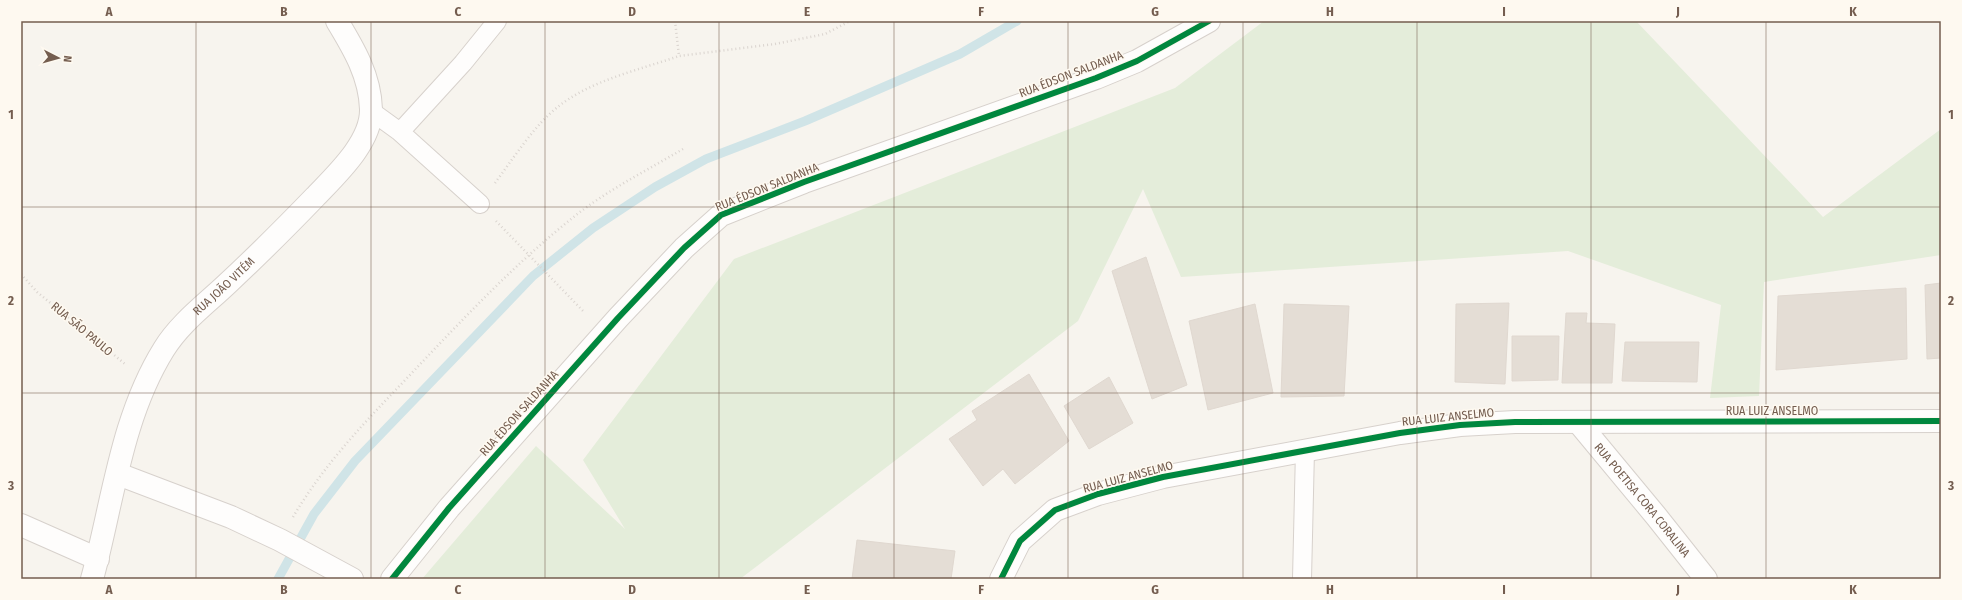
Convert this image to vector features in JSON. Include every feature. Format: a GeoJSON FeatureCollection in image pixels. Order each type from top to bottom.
{"type":"FeatureCollection","features":[{"type":"Feature","properties":{"kind":"street","name":"RUA JOÃO VITÉM"},"geometry":{"type":"LineString","coordinates":[[95,569],[131,421],[145,381],[164,348],[179,329],[271,242],[340,171],[364,135],[371,111],[364,72],[356,53],[337,21]]}},
{"type":"Feature","properties":{"kind":"street","name":"RUA ÉDSON SALDANHA"},"geometry":{"type":"LineString","coordinates":[[392,579],[449,508],[604,333],[684,248],[721,215],[804,182],[1096,78],[1137,60],[1209,21]]}},
{"type":"Feature","properties":{"kind":"street","name":"RUA LUIZ ANSELMO"},"geometry":{"type":"LineString","coordinates":[[1001,579],[1020,541],[1055,510],[1098,494],[1163,477],[1400,433],[1460,425],[1515,422],[1941,421]]}},
{"type":"Feature","properties":{"kind":"street","name":"RUA POETISA CORA CORALINA"},"geometry":{"type":"LineString","coordinates":[[1578,422],[1706,579]]}},
{"type":"Feature","properties":{"kind":"street"},"geometry":{"type":"LineString","coordinates":[[118,474],[231,517],[308,554],[352,579]]}},
{"type":"Feature","properties":{"kind":"street"},"geometry":{"type":"LineString","coordinates":[[21,525],[95,569]]}},
{"type":"Feature","properties":{"kind":"lane"},"geometry":{"type":"LineString","coordinates":[[400,132],[462,63],[497,21]]}},
{"type":"Feature","properties":{"kind":"lane"},"geometry":{"type":"LineString","coordinates":[[371,111],[400,132],[480,204]]}},
{"type":"Feature","properties":{"kind":"lane"},"geometry":{"type":"LineString","coordinates":[[1302,579],[1305,450]]}},
{"type":"Feature","properties":{"kind":"path"},"geometry":{"type":"LineString","coordinates":[[675,21],[679,56]]}},
{"type":"Feature","properties":{"kind":"path"},"geometry":{"type":"LineString","coordinates":[[604,333],[480,204],[531,134],[557,106],[579,92],[679,56],[775,44],[825,34],[850,21]]}},
{"type":"Feature","properties":{"kind":"path"},"geometry":{"type":"LineString","coordinates":[[282,541],[310,488],[343,446],[453,330],[529,254],[581,211],[626,182],[683,149]]}},
{"type":"Feature","properties":{"kind":"green space"},"geometry":{"type":"Polygon","coordinates":[[[1264,21],[1636,21],[1823,217],[1941,129],[1941,255],[1764,282],[1759,396],[1710,398],[1721,305],[1568,251],[1181,277],[1143,189],[1078,321],[740,579],[422,579],[536,446],[625,529],[583,460],[734,259],[1175,88],[1264,21]]]}},
{"type":"Feature","properties":{"kind":"building"},"geometry":{"type":"Polygon","coordinates":[[[1146,257],[1187,385],[1152,399],[1112,271],[1146,257]]]}},
{"type":"Feature","properties":{"kind":"building"},"geometry":{"type":"Polygon","coordinates":[[[1941,283],[1941,358],[1927,359],[1925,285],[1941,283]]]}},
{"type":"Feature","properties":{"kind":"building"},"geometry":{"type":"Polygon","coordinates":[[[1906,288],[1907,359],[1776,370],[1778,296],[1906,288]]]}},
{"type":"Feature","properties":{"kind":"building"},"geometry":{"type":"Polygon","coordinates":[[[1509,303],[1505,384],[1455,382],[1456,304],[1509,303]]]}},
{"type":"Feature","properties":{"kind":"building"},"geometry":{"type":"Polygon","coordinates":[[[1255,304],[1273,393],[1208,410],[1189,321],[1255,304]]]}},
{"type":"Feature","properties":{"kind":"building"},"geometry":{"type":"Polygon","coordinates":[[[1284,304],[1349,306],[1344,396],[1281,397],[1284,304]]]}},
{"type":"Feature","properties":{"kind":"building"},"geometry":{"type":"Polygon","coordinates":[[[1566,313],[1587,313],[1586,323],[1615,324],[1612,383],[1562,383],[1566,313]]]}},
{"type":"Feature","properties":{"kind":"building"},"geometry":{"type":"Polygon","coordinates":[[[1512,336],[1559,336],[1558,380],[1512,381],[1512,336]]]}},
{"type":"Feature","properties":{"kind":"building"},"geometry":{"type":"Polygon","coordinates":[[[1625,342],[1699,342],[1697,382],[1622,381],[1625,342]]]}},
{"type":"Feature","properties":{"kind":"building"},"geometry":{"type":"Polygon","coordinates":[[[1029,374],[1069,441],[1015,484],[1003,469],[983,486],[949,439],[977,420],[972,411],[1029,374]]]}},
{"type":"Feature","properties":{"kind":"building"},"geometry":{"type":"Polygon","coordinates":[[[1109,377],[1133,423],[1089,449],[1064,406],[1109,377]]]}},
{"type":"Feature","properties":{"kind":"building"},"geometry":{"type":"Polygon","coordinates":[[[857,540],[955,551],[951,579],[852,579],[857,540]]]}},
{"type":"Feature","properties":{"kind":"waterway"},"geometry":{"type":"LineString","coordinates":[[278,579],[314,514],[355,461],[533,276],[593,228],[655,187],[706,159],[805,121],[960,54],[1017,21]]}},
{"type":"Feature","properties":{"kind":"cycle path"},"geometry":{"type":"LineString","coordinates":[[392,579],[449,508],[618,318],[684,248],[721,215],[804,182],[1096,78],[1137,61],[1209,21]]}},
{"type":"Feature","properties":{"kind":"cycle path"},"geometry":{"type":"LineString","coordinates":[[1001,579],[1020,541],[1055,510],[1098,494],[1163,477],[1400,433],[1460,425],[1515,422],[1941,421]]}}]}
